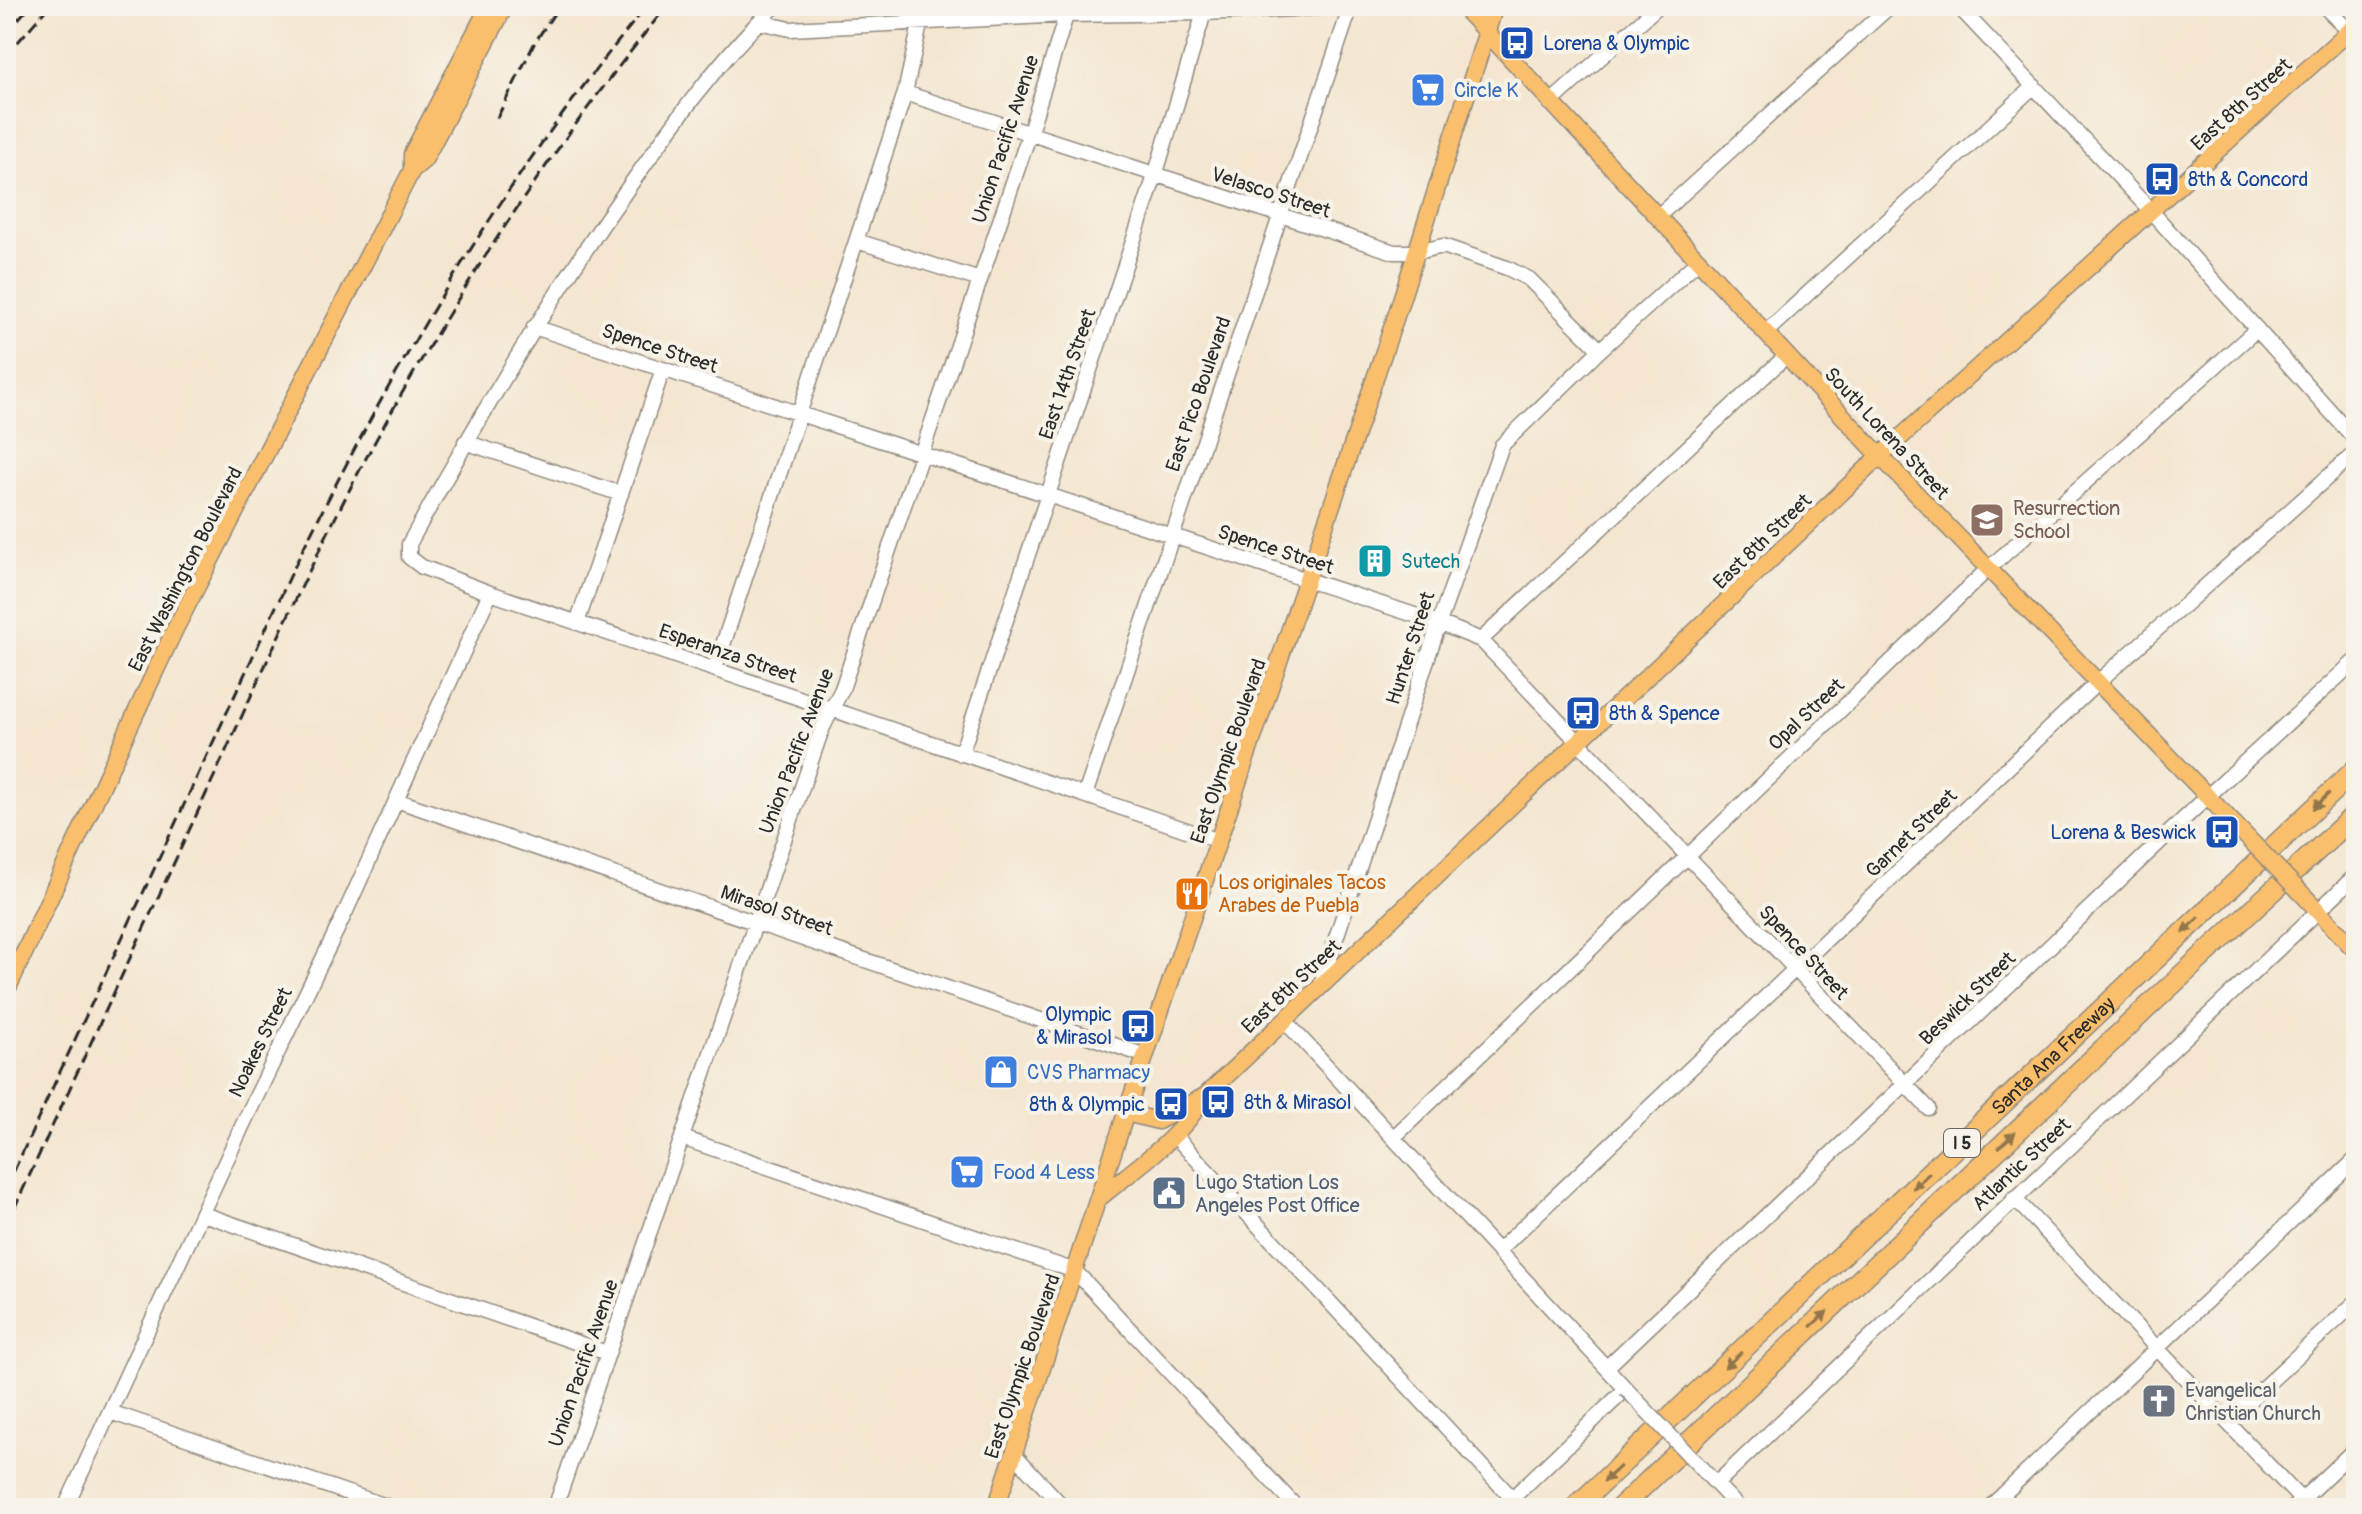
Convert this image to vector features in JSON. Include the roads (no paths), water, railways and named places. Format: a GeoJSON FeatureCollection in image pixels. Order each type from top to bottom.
{"type":"FeatureCollection","features":[{"type":"Feature","properties":{"kind":"highway","name":"Santa Ana Freeway"},"geometry":{"type":"LineString","coordinates":[[1575,1508],[2356,769]]}},
{"type":"Feature","properties":{"kind":"highway","name":"Santa Ana Freeway"},"geometry":{"type":"LineString","coordinates":[[1620,1508],[2141,1013],[2356,814]]}},
{"type":"Feature","properties":{"kind":"main road","name":"East Washington Boulevard"},"geometry":{"type":"LineString","coordinates":[[412,170],[412,154],[489,6]]}},
{"type":"Feature","properties":{"kind":"main road","name":"East Washington Boulevard"},"geometry":{"type":"LineString","coordinates":[[6,992],[174,631],[412,170],[424,160],[505,6]]}},
{"type":"Feature","properties":{"kind":"main road","name":"South Lorena Street"},"geometry":{"type":"LineString","coordinates":[[1462,6],[1880,456],[2356,951]]}},
{"type":"Feature","properties":{"kind":"main road","name":"East Olympic Boulevard"},"geometry":{"type":"LineString","coordinates":[[996,1508],[1417,252],[1495,6]]}},
{"type":"Feature","properties":{"kind":"main road","name":"East 8th Street"},"geometry":{"type":"LineString","coordinates":[[1098,1199],[1174,1135],[1194,1114],[1205,1096],[1321,984],[1880,456],[2354,32]]}},
{"type":"Feature","properties":{"kind":"main road","name":"East 8th Street"},"geometry":{"type":"LineString","coordinates":[[1126,1113],[1158,1121],[1205,1096]]}},
{"type":"Feature","properties":{"kind":"street"},"geometry":{"type":"LineString","coordinates":[[621,494],[465,442],[534,327],[665,135],[775,6]]}},
{"type":"Feature","properties":{"kind":"street"},"geometry":{"type":"LineString","coordinates":[[715,669],[905,93],[924,6]]}},
{"type":"Feature","properties":{"kind":"street","name":"East Pico Boulevard"},"geometry":{"type":"LineString","coordinates":[[1085,795],[1351,6]]}},
{"type":"Feature","properties":{"kind":"street"},"geometry":{"type":"LineString","coordinates":[[759,22],[790,29],[919,24],[1068,11],[1359,6]]}},
{"type":"Feature","properties":{"kind":"street"},"geometry":{"type":"LineString","coordinates":[[1550,103],[1658,6]]}},
{"type":"Feature","properties":{"kind":"street"},"geometry":{"type":"LineString","coordinates":[[1657,217],[1890,6]]}},
{"type":"Feature","properties":{"kind":"street"},"geometry":{"type":"LineString","coordinates":[[1958,6],[2151,211],[2356,440]]}},
{"type":"Feature","properties":{"kind":"street"},"geometry":{"type":"LineString","coordinates":[[2324,6],[2354,32]]}},
{"type":"Feature","properties":{"kind":"street","name":"East 14th Street"},"geometry":{"type":"LineString","coordinates":[[961,754],[1155,176],[1205,10]]}},
{"type":"Feature","properties":{"kind":"street","name":"Union Pacific Avenue"},"geometry":{"type":"LineString","coordinates":[[555,1508],[822,729],[842,689],[1068,11]]}},
{"type":"Feature","properties":{"kind":"street"},"geometry":{"type":"LineString","coordinates":[[1765,333],[2034,86]]}},
{"type":"Feature","properties":{"kind":"street","name":"Velasco Street"},"geometry":{"type":"LineString","coordinates":[[905,93],[1394,252],[1417,252],[1443,246],[1481,258],[1529,279],[1600,350]]}},
{"type":"Feature","properties":{"kind":"street"},"geometry":{"type":"LineString","coordinates":[[857,241],[980,280]]}},
{"type":"Feature","properties":{"kind":"street","name":"Hunter Street"},"geometry":{"type":"LineString","coordinates":[[1321,984],[1439,623],[1502,445],[1698,261]]}},
{"type":"Feature","properties":{"kind":"street","name":"Spence Street"},"geometry":{"type":"LineString","coordinates":[[534,327],[1439,623],[1481,640],[1928,1108]]}},
{"type":"Feature","properties":{"kind":"street","name":"Opal Street"},"geometry":{"type":"LineString","coordinates":[[1393,1138],[1988,569],[2257,329]]}},
{"type":"Feature","properties":{"kind":"street"},"geometry":{"type":"LineString","coordinates":[[1481,640],[1786,356]]}},
{"type":"Feature","properties":{"kind":"street"},"geometry":{"type":"LineString","coordinates":[[577,623],[663,369]]}},
{"type":"Feature","properties":{"kind":"street","name":"Esperanza Street"},"geometry":{"type":"LineString","coordinates":[[465,442],[409,544],[409,557],[422,567],[577,623],[1219,841]]}},
{"type":"Feature","properties":{"kind":"street","name":"Garnet Street"},"geometry":{"type":"LineString","coordinates":[[1499,1250],[2098,682],[2356,452]]}},
{"type":"Feature","properties":{"kind":"street","name":"Noakes Street"},"geometry":{"type":"LineString","coordinates":[[65,1508],[490,593]]}},
{"type":"Feature","properties":{"kind":"street","name":"Beswick Street"},"geometry":{"type":"LineString","coordinates":[[1608,1366],[2208,796],[2356,660]]}},
{"type":"Feature","properties":{"kind":"street","name":"Mirasol Street"},"geometry":{"type":"LineString","coordinates":[[396,800],[1146,1056]]}},
{"type":"Feature","properties":{"kind":"street","name":"Atlantic Street"},"geometry":{"type":"LineString","coordinates":[[1716,1484],[2014,1198],[2312,905],[2356,875]]}},
{"type":"Feature","properties":{"kind":"street"},"geometry":{"type":"LineString","coordinates":[[1284,1020],[1739,1508]]}},
{"type":"Feature","properties":{"kind":"street"},"geometry":{"type":"LineString","coordinates":[[1174,1135],[1507,1503],[1626,1389]]}},
{"type":"Feature","properties":{"kind":"street"},"geometry":{"type":"LineString","coordinates":[[682,1138],[1075,1271],[1297,1508]]}},
{"type":"Feature","properties":{"kind":"street"},"geometry":{"type":"LineString","coordinates":[[1989,1508],[2356,1159]]}},
{"type":"Feature","properties":{"kind":"street"},"geometry":{"type":"LineString","coordinates":[[2014,1198],[2227,1421],[2301,1505],[2356,1448]]}},
{"type":"Feature","properties":{"kind":"street"},"geometry":{"type":"LineString","coordinates":[[203,1214],[607,1353]]}},
{"type":"Feature","properties":{"kind":"street"},"geometry":{"type":"LineString","coordinates":[[2227,1421],[2356,1302]]}},
{"type":"Feature","properties":{"kind":"street"},"geometry":{"type":"LineString","coordinates":[[110,1412],[392,1508]]}},
{"type":"Feature","properties":{"kind":"street"},"geometry":{"type":"LineString","coordinates":[[1014,1454],[1064,1508]]}},
{"type":"Feature","properties":{"kind":"railway"},"geometry":{"type":"LineString","coordinates":[[6,33],[30,6]]}},
{"type":"Feature","properties":{"kind":"railway"},"geometry":{"type":"LineString","coordinates":[[6,56],[49,6]]}},
{"type":"Feature","properties":{"kind":"railway"},"geometry":{"type":"LineString","coordinates":[[497,118],[535,42],[559,6]]}},
{"type":"Feature","properties":{"kind":"railway"},"geometry":{"type":"LineString","coordinates":[[6,1188],[300,555],[375,411],[457,270],[502,202],[596,69],[647,6]]}},
{"type":"Feature","properties":{"kind":"railway"},"geometry":{"type":"LineString","coordinates":[[6,1226],[286,619],[372,447],[438,332],[509,219],[586,111],[667,6]]}},
{"type":"Feature","properties":{"kind":"place","name":"Lorena & Olympic"},"geometry":{"type":"Point","coordinates":[1517,43]}},
{"type":"Feature","properties":{"kind":"place","name":"Circle K"},"geometry":{"type":"Point","coordinates":[1428,90]}},
{"type":"Feature","properties":{"kind":"place","name":"8th & Concord"},"geometry":{"type":"Point","coordinates":[2162,179]}},
{"type":"Feature","properties":{"kind":"place","name":"Resurrection School"},"geometry":{"type":"Point","coordinates":[1987,520]}},
{"type":"Feature","properties":{"kind":"place","name":"Sutech"},"geometry":{"type":"Point","coordinates":[1375,561]}},
{"type":"Feature","properties":{"kind":"place","name":"8th & Spence"},"geometry":{"type":"Point","coordinates":[1583,713]}},
{"type":"Feature","properties":{"kind":"place","name":"Lorena & Beswick"},"geometry":{"type":"Point","coordinates":[2222,832]}},
{"type":"Feature","properties":{"kind":"place","name":"Los originales Tacos Arabes de Puebla"},"geometry":{"type":"Point","coordinates":[1192,894]}},
{"type":"Feature","properties":{"kind":"place","name":"Olympic & Mirasol"},"geometry":{"type":"Point","coordinates":[1138,1026]}},
{"type":"Feature","properties":{"kind":"place","name":"CVS Pharmacy"},"geometry":{"type":"Point","coordinates":[1001,1072]}},
{"type":"Feature","properties":{"kind":"place","name":"8th & Mirasol"},"geometry":{"type":"Point","coordinates":[1218,1102]}},
{"type":"Feature","properties":{"kind":"place","name":"8th & Olympic"},"geometry":{"type":"Point","coordinates":[1171,1104]}},
{"type":"Feature","properties":{"kind":"place","name":"Food 4 Less"},"geometry":{"type":"Point","coordinates":[967,1172]}},
{"type":"Feature","properties":{"kind":"place","name":"Lugo Station Los Angeles Post Office"},"geometry":{"type":"Point","coordinates":[1169,1193]}},
{"type":"Feature","properties":{"kind":"place","name":"Evangelical Christian Church"},"geometry":{"type":"Point","coordinates":[2159,1401]}}]}
